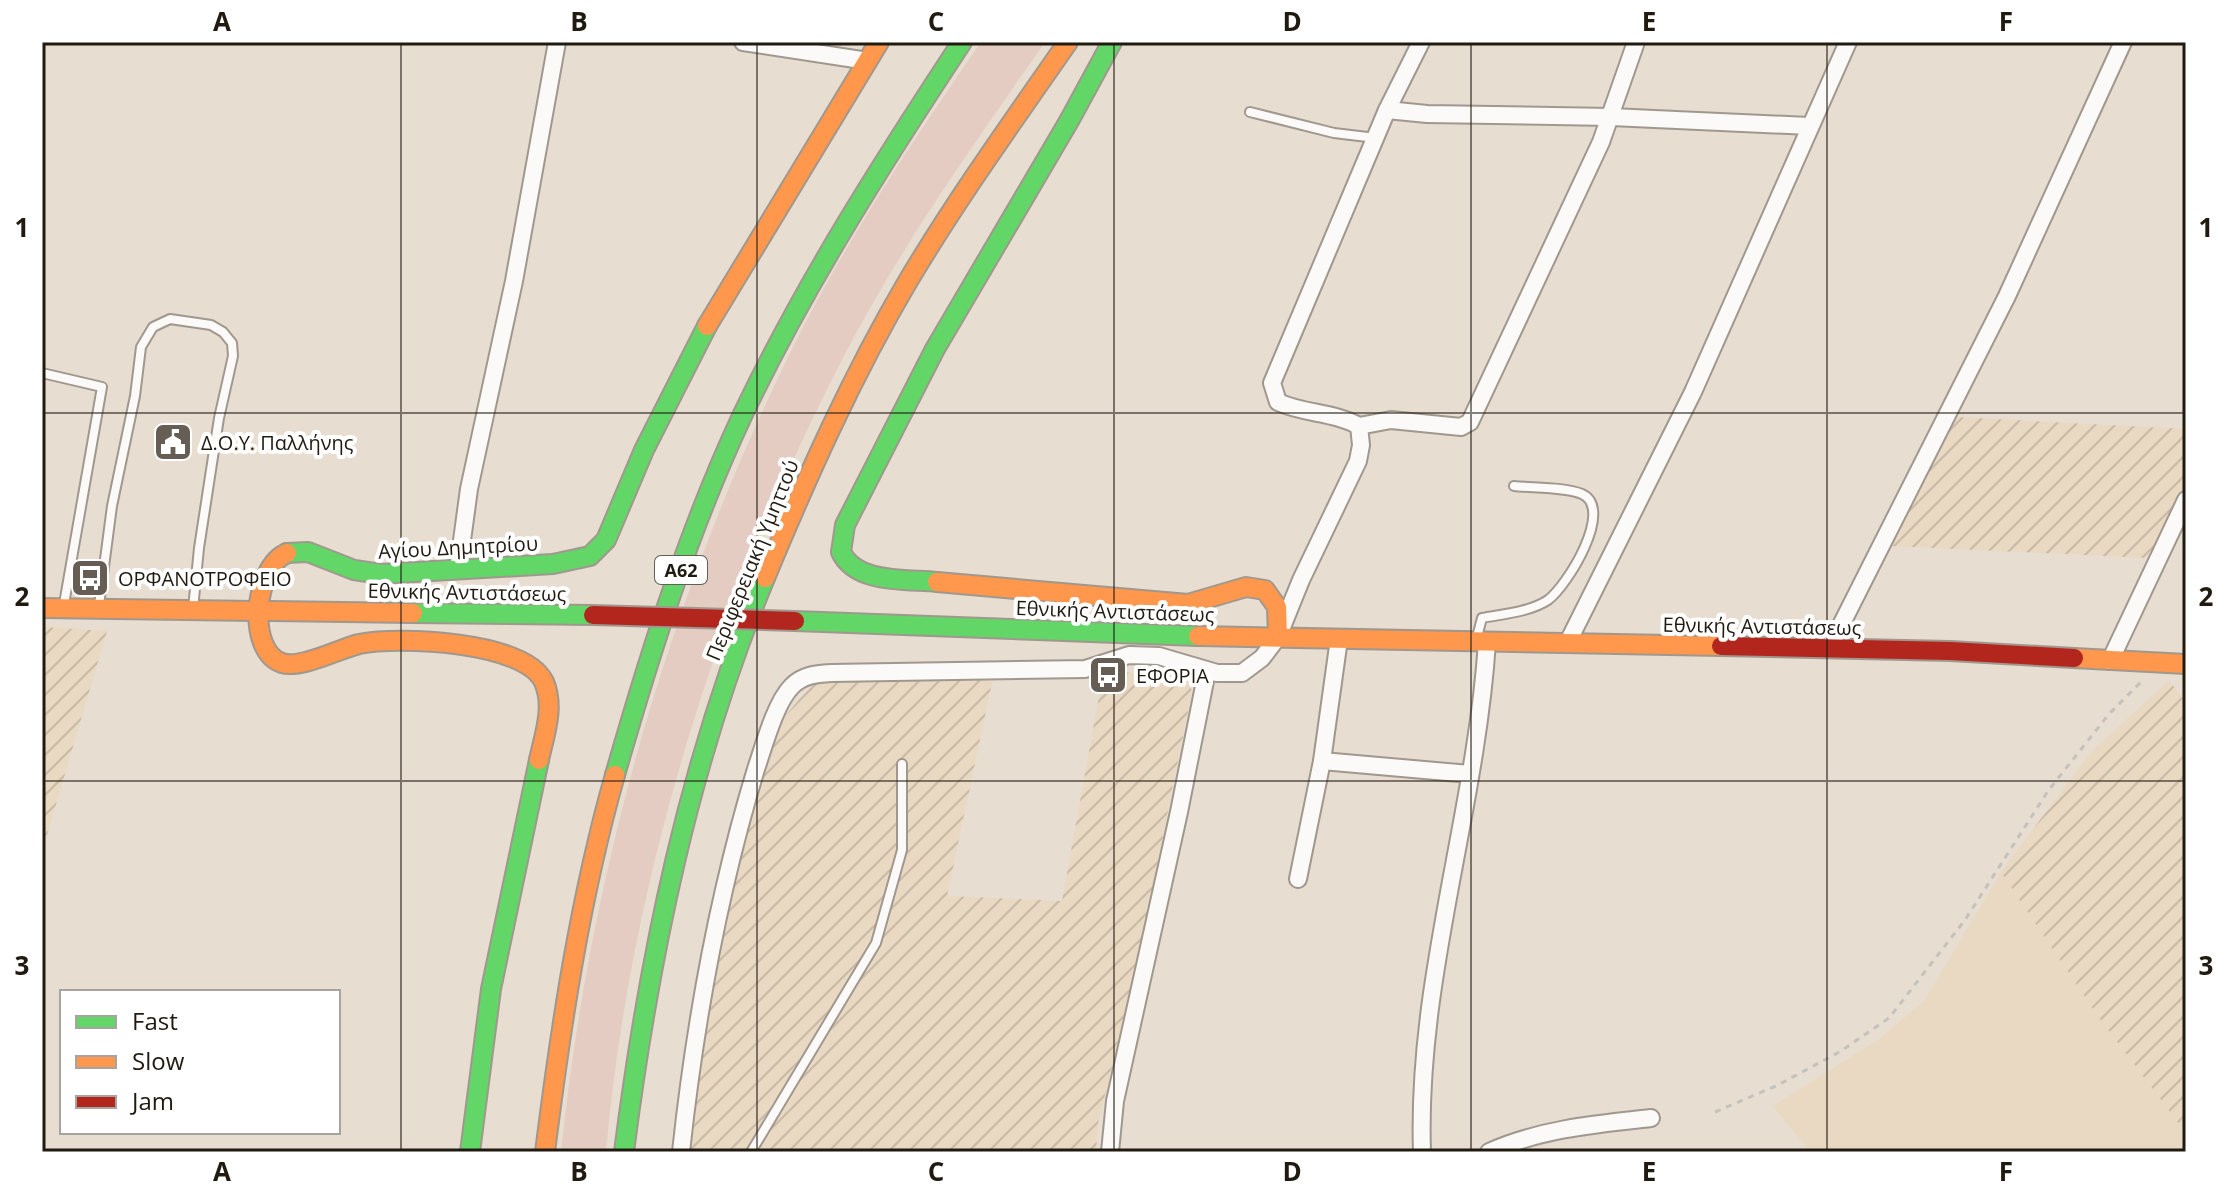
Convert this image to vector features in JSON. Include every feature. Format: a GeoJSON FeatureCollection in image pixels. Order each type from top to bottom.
{"type":"FeatureCollection","features":[{"type":"Feature","properties":{"kind":"main road","name":"Αγίου Δημητρίου"},"geometry":{"type":"LineString","coordinates":[[470,1152],[479,1067],[506,913],[548,720],[544,682],[521,661],[488,651],[450,645],[366,643],[302,662],[282,663],[268,652],[264,642],[259,611],[264,577],[269,567],[285,553],[296,550],[320,555],[343,567],[367,573],[568,562],[581,560],[600,549],[613,528],[659,419],[706,327],[879,42]]}},
{"type":"Feature","properties":{"kind":"main road","name":"Α62"},"geometry":{"type":"LineString","coordinates":[[545,1152],[565,1004],[592,859],[636,697],[700,517],[743,415],[806,290],[889,151],[962,42]]}},
{"type":"Feature","properties":{"kind":"main road","name":"Περιφερειακή Υμηττού"},"geometry":{"type":"LineString","coordinates":[[624,1152],[640,1035],[675,864],[717,713],[770,566],[832,423],[906,285],[990,153],[1068,42]]}},
{"type":"Feature","properties":{"kind":"main road"},"geometry":{"type":"LineString","coordinates":[[1115,43],[935,349],[850,512],[841,533],[839,549],[843,561],[873,576],[1188,604],[1246,587],[1265,590],[1277,607],[1278,637]]}},
{"type":"Feature","properties":{"kind":"main road","name":"Εθνικής Αντιστάσεως"},"geometry":{"type":"LineString","coordinates":[[42,608],[593,615],[1202,636],[1950,651],[2186,664]]}},
{"type":"Feature","properties":{"kind":"street"},"geometry":{"type":"LineString","coordinates":[[458,570],[469,489],[514,281],[557,42]]}},
{"type":"Feature","properties":{"kind":"street"},"geometry":{"type":"LineString","coordinates":[[743,42],[829,48],[868,61]]}},
{"type":"Feature","properties":{"kind":"street"},"geometry":{"type":"LineString","coordinates":[[1421,42],[1387,110],[1272,383],[1278,402],[1345,418],[1359,426],[1391,420],[1461,427],[1470,422],[1611,117],[1636,42]]}},
{"type":"Feature","properties":{"kind":"street"},"geometry":{"type":"LineString","coordinates":[[1567,644],[1693,392],[1848,42]]}},
{"type":"Feature","properties":{"kind":"street"},"geometry":{"type":"LineString","coordinates":[[1829,649],[2007,296],[2123,42]]}},
{"type":"Feature","properties":{"kind":"street"},"geometry":{"type":"LineString","coordinates":[[1387,110],[1427,114],[1611,117],[1809,126]]}},
{"type":"Feature","properties":{"kind":"street"},"geometry":{"type":"LineString","coordinates":[[681,1152],[698,1020],[719,909],[764,745],[784,695],[792,685],[802,678],[831,673],[1085,669],[1129,655],[1159,656],[1228,675],[1242,673],[1262,658],[1278,637],[1301,580],[1358,461],[1361,445],[1359,426]]}},
{"type":"Feature","properties":{"kind":"street"},"geometry":{"type":"LineString","coordinates":[[2110,661],[2186,500]]}},
{"type":"Feature","properties":{"kind":"street"},"geometry":{"type":"LineString","coordinates":[[1298,879],[1322,761],[1339,639]]}},
{"type":"Feature","properties":{"kind":"street"},"geometry":{"type":"LineString","coordinates":[[1422,1152],[1421,1091],[1426,1036],[1485,680],[1481,642]]}},
{"type":"Feature","properties":{"kind":"street"},"geometry":{"type":"LineString","coordinates":[[1110,1152],[1115,1101],[1207,671]]}},
{"type":"Feature","properties":{"kind":"street"},"geometry":{"type":"LineString","coordinates":[[1322,761],[1470,774]]}},
{"type":"Feature","properties":{"kind":"street"},"geometry":{"type":"LineString","coordinates":[[1489,1152],[1510,1142],[1576,1126],[1651,1118]]}},
{"type":"Feature","properties":{"kind":"lane"},"geometry":{"type":"LineString","coordinates":[[1250,112],[1334,133],[1376,139]]}},
{"type":"Feature","properties":{"kind":"lane"},"geometry":{"type":"LineString","coordinates":[[98,610],[112,506],[135,396],[141,347],[153,327],[170,319],[211,325],[223,332],[232,343],[233,356],[219,418],[201,533],[193,610]]}},
{"type":"Feature","properties":{"kind":"lane"},"geometry":{"type":"LineString","coordinates":[[42,373],[102,387],[63,609]]}},
{"type":"Feature","properties":{"kind":"lane"},"geometry":{"type":"LineString","coordinates":[[1481,642],[1482,618],[1534,607],[1550,598],[1583,551],[1591,531],[1595,512],[1593,503],[1582,494],[1514,486]]}},
{"type":"Feature","properties":{"kind":"lane"},"geometry":{"type":"LineString","coordinates":[[751,1152],[876,943],[902,850],[902,764]]}},
{"type":"Feature","properties":{"kind":"path"},"geometry":{"type":"LineString","coordinates":[[1715,1112],[1778,1085],[1841,1051],[1889,1018],[1965,920],[2048,791],[2109,714],[2156,663]]}},
{"type":"Feature","properties":{"kind":"shaded area"},"geometry":{"type":"Polygon","coordinates":[[[981,42],[1045,42],[940,195],[867,313],[800,446],[758,542],[720,641],[687,741],[659,844],[636,946],[618,1050],[606,1152],[561,1152],[574,1047],[592,943],[615,840],[673,637],[709,538],[749,441],[794,345],[836,267],[882,190],[981,42]]]}},
{"type":"Feature","properties":{"kind":"shaded area"},"geometry":{"type":"Polygon","coordinates":[[[1957,417],[2186,429],[2186,483],[2148,558],[1890,546],[1957,417]]]}},
{"type":"Feature","properties":{"kind":"shaded area"},"geometry":{"type":"Polygon","coordinates":[[[42,627],[107,631],[42,852],[42,627]]]}},
{"type":"Feature","properties":{"kind":"shaded area"},"geometry":{"type":"Polygon","coordinates":[[[1104,669],[1188,681],[1192,691],[1135,975],[1098,1123],[1096,1152],[687,1152],[696,1074],[728,901],[752,804],[776,727],[817,678],[993,678],[947,896],[1062,901],[1104,669]]]}},
{"type":"Feature","properties":{"kind":"shaded area"},"geometry":{"type":"Polygon","coordinates":[[[2169,680],[2186,703],[2186,1133],[2097,1015],[2001,872],[2090,753],[2169,680]]]}},
{"type":"Feature","properties":{"kind":"shaded area"},"geometry":{"type":"Polygon","coordinates":[[[2001,872],[2097,1015],[2186,1133],[2186,1152],[1810,1152],[1773,1106],[1878,1040],[1924,1001],[2001,872]]]}},
{"type":"Feature","properties":{"kind":"traffic: fast"},"geometry":{"type":"LineString","coordinates":[[615,775],[672,592],[705,502],[743,414],[819,271],[874,178],[962,42]]}},
{"type":"Feature","properties":{"kind":"traffic: fast"},"geometry":{"type":"LineString","coordinates":[[937,582],[883,578],[858,570],[841,552],[845,525],[935,349],[1112,42]]}},
{"type":"Feature","properties":{"kind":"traffic: fast"},"geometry":{"type":"LineString","coordinates":[[287,553],[308,552],[354,570],[381,574],[553,564],[590,556],[606,540],[644,450],[707,326]]}},
{"type":"Feature","properties":{"kind":"traffic: fast"},"geometry":{"type":"LineString","coordinates":[[624,1152],[646,1005],[675,860],[714,717],[765,578]]}},
{"type":"Feature","properties":{"kind":"traffic: fast"},"geometry":{"type":"LineString","coordinates":[[413,613],[593,615]]}},
{"type":"Feature","properties":{"kind":"traffic: fast"},"geometry":{"type":"LineString","coordinates":[[795,621],[1198,636]]}},
{"type":"Feature","properties":{"kind":"traffic: fast"},"geometry":{"type":"LineString","coordinates":[[470,1152],[491,989],[539,760]]}},
{"type":"Feature","properties":{"kind":"traffic: slow"},"geometry":{"type":"LineString","coordinates":[[707,326],[879,42]]}},
{"type":"Feature","properties":{"kind":"traffic: slow"},"geometry":{"type":"LineString","coordinates":[[765,578],[831,427],[908,281],[986,160],[1068,42]]}},
{"type":"Feature","properties":{"kind":"traffic: slow"},"geometry":{"type":"LineString","coordinates":[[287,553],[276,561],[267,574],[261,591],[259,627],[263,643],[271,655],[282,663],[290,664],[320,658],[359,644],[402,641],[459,645],[513,658],[532,668],[544,682],[547,692],[548,721],[539,760]]}},
{"type":"Feature","properties":{"kind":"traffic: slow"},"geometry":{"type":"LineString","coordinates":[[937,582],[1188,604],[1246,587],[1265,590],[1277,607],[1278,637]]}},
{"type":"Feature","properties":{"kind":"traffic: slow"},"geometry":{"type":"LineString","coordinates":[[42,608],[413,613]]}},
{"type":"Feature","properties":{"kind":"traffic: slow"},"geometry":{"type":"LineString","coordinates":[[1198,636],[1721,646]]}},
{"type":"Feature","properties":{"kind":"traffic: slow"},"geometry":{"type":"LineString","coordinates":[[2074,658],[2186,664]]}},
{"type":"Feature","properties":{"kind":"traffic: slow"},"geometry":{"type":"LineString","coordinates":[[545,1152],[573,962],[615,775]]}},
{"type":"Feature","properties":{"kind":"traffic: jam"},"geometry":{"type":"LineString","coordinates":[[593,615],[795,621]]}},
{"type":"Feature","properties":{"kind":"traffic: jam"},"geometry":{"type":"LineString","coordinates":[[1721,646],[1950,651],[2074,658]]}},
{"type":"Feature","properties":{"kind":"place","name":"Δ.Ο.Υ. Παλλήνης"},"geometry":{"type":"Point","coordinates":[173,442]}},
{"type":"Feature","properties":{"kind":"place","name":"ΟΡΦΑΝΟΤΡΟΦΕΙΟ"},"geometry":{"type":"Point","coordinates":[90,578]}},
{"type":"Feature","properties":{"kind":"place","name":"ΕΦΟΡΙΑ"},"geometry":{"type":"Point","coordinates":[1108,675]}}]}
